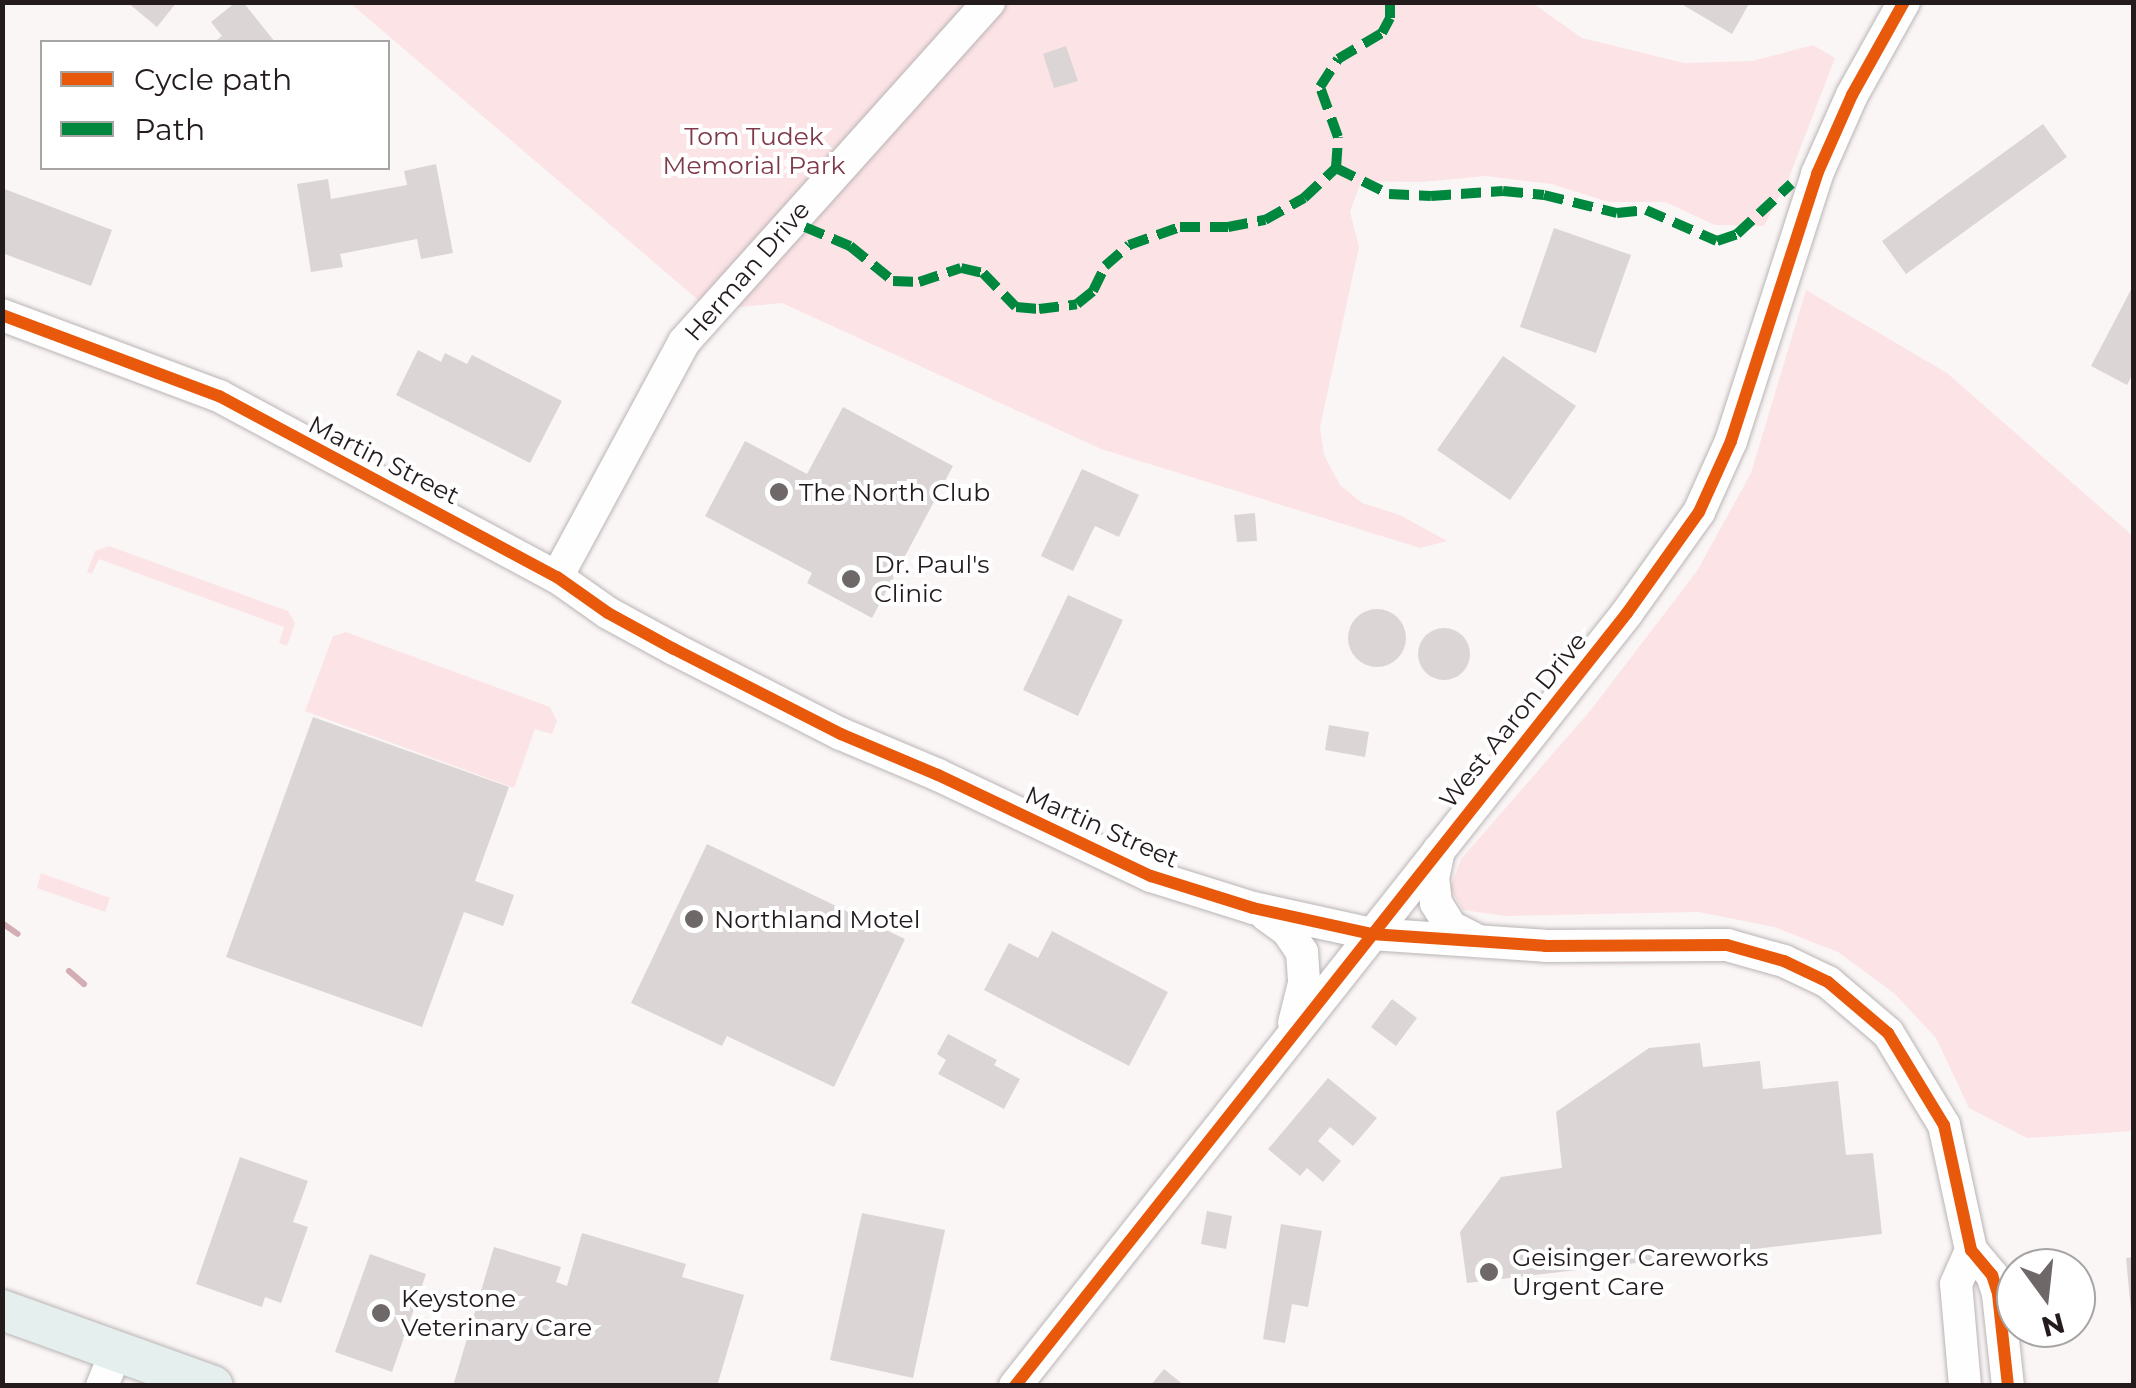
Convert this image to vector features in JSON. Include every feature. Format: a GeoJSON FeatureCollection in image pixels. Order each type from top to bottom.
{"type":"FeatureCollection","features":[{"type":"Feature","properties":{"kind":"main road"},"geometry":{"type":"LineString","coordinates":[[2,1310],[109,1369],[213,1386]]}},
{"type":"Feature","properties":{"kind":"street","name":"Herman Drive"},"geometry":{"type":"LineString","coordinates":[[557,577],[684,342],[989,2]]}},
{"type":"Feature","properties":{"kind":"street","name":"West Aaron Drive"},"geometry":{"type":"LineString","coordinates":[[1015,1386],[1627,613],[1699,512],[1731,441],[1817,174],[1852,96],[1904,2]]}},
{"type":"Feature","properties":{"kind":"street","name":"Martin Street"},"geometry":{"type":"LineString","coordinates":[[2,314],[196,386],[557,577],[623,596],[854,716],[938,774],[1118,864],[1254,908],[1371,934],[1486,943],[1728,945],[1769,956],[1828,982],[1888,1033],[1926,1090],[1954,1157],[1971,1250],[1992,1275],[1998,1294],[2008,1386]]}},
{"type":"Feature","properties":{"kind":"street","name":"Martin Street"},"geometry":{"type":"LineString","coordinates":[[2,337],[190,406],[262,423]]}},
{"type":"Feature","properties":{"kind":"street"},"geometry":{"type":"LineString","coordinates":[[1440,847],[1434,878],[1436,903],[1451,927],[1486,943]]}},
{"type":"Feature","properties":{"kind":"street"},"geometry":{"type":"LineString","coordinates":[[1254,908],[1287,930],[1302,952],[1302,1003],[1287,1040]]}},
{"type":"Feature","properties":{"kind":"street","name":"Martin Street"},"geometry":{"type":"LineString","coordinates":[[1965,1386],[1956,1284],[1971,1250]]}},
{"type":"Feature","properties":{"kind":"green space","name":"Tom Tudek Memorial Park"},"geometry":{"type":"Polygon","coordinates":[[[1531,2],[1582,38],[1684,63],[1752,61],[1813,45],[1835,58],[1788,180],[1764,226],[1715,225],[1665,202],[1609,202],[1551,184],[1486,176],[1422,182],[1361,181],[1350,212],[1359,247],[1320,427],[1324,455],[1340,485],[1362,503],[1400,515],[1447,541],[1420,548],[1101,449],[782,303],[710,310],[350,3],[1531,2]]]}},
{"type":"Feature","properties":{"kind":"green space"},"geometry":{"type":"Polygon","coordinates":[[[1806,290],[1947,373],[2133,536],[2133,1131],[2027,1138],[1969,1108],[1936,1038],[1894,993],[1838,952],[1774,927],[1699,912],[1505,916],[1463,910],[1450,888],[1461,859],[1590,711],[1697,571],[1751,473],[1806,290]]]}},
{"type":"Feature","properties":{"kind":"green space"},"geometry":{"type":"Polygon","coordinates":[[[109,546],[288,611],[295,623],[287,646],[279,643],[284,627],[99,559],[92,574],[87,572],[95,551],[109,546]]]}},
{"type":"Feature","properties":{"kind":"green space"},"geometry":{"type":"Polygon","coordinates":[[[346,632],[550,707],[557,721],[552,734],[535,729],[514,788],[305,711],[333,636],[346,632]]]}},
{"type":"Feature","properties":{"kind":"green space"},"geometry":{"type":"Polygon","coordinates":[[[41,873],[110,898],[105,912],[37,888],[41,873]]]}},
{"type":"Feature","properties":{"kind":"building"},"geometry":{"type":"Polygon","coordinates":[[[127,2],[177,2],[157,27],[127,2]]]}},
{"type":"Feature","properties":{"kind":"building"},"geometry":{"type":"Polygon","coordinates":[[[236,2],[243,2],[273,40],[217,40],[222,36],[211,22],[236,2]]]}},
{"type":"Feature","properties":{"kind":"building"},"geometry":{"type":"Polygon","coordinates":[[[1678,2],[1750,2],[1732,34],[1678,2]]]}},
{"type":"Feature","properties":{"kind":"building"},"geometry":{"type":"Polygon","coordinates":[[[1066,46],[1078,81],[1054,88],[1043,54],[1066,46]]]}},
{"type":"Feature","properties":{"kind":"building"},"geometry":{"type":"Polygon","coordinates":[[[2043,124],[2067,157],[1906,274],[1882,241],[2043,124]]]}},
{"type":"Feature","properties":{"kind":"building"},"geometry":{"type":"Polygon","coordinates":[[[436,164],[453,253],[421,259],[417,239],[340,254],[343,267],[311,272],[297,184],[328,179],[331,199],[407,185],[404,171],[436,164]]]}},
{"type":"Feature","properties":{"kind":"building"},"geometry":{"type":"Polygon","coordinates":[[[2,188],[112,230],[91,286],[2,253],[2,188]]]}},
{"type":"Feature","properties":{"kind":"building"},"geometry":{"type":"Polygon","coordinates":[[[1554,228],[1631,255],[1596,353],[1520,327],[1554,228]]]}},
{"type":"Feature","properties":{"kind":"building"},"geometry":{"type":"Polygon","coordinates":[[[2134,284],[2134,372],[2127,385],[2091,366],[2134,284]]]}},
{"type":"Feature","properties":{"kind":"building"},"geometry":{"type":"Polygon","coordinates":[[[418,350],[441,362],[445,353],[467,364],[472,355],[562,401],[530,463],[396,395],[418,350]]]}},
{"type":"Feature","properties":{"kind":"building"},"geometry":{"type":"Polygon","coordinates":[[[1503,356],[1576,406],[1510,500],[1437,450],[1503,356]]]}},
{"type":"Feature","properties":{"kind":"building"},"geometry":{"type":"Polygon","coordinates":[[[843,407],[953,466],[872,618],[807,583],[812,573],[705,516],[745,441],[807,474],[843,407]]]}},
{"type":"Feature","properties":{"kind":"building"},"geometry":{"type":"Polygon","coordinates":[[[1082,469],[1139,495],[1119,537],[1095,526],[1073,571],[1041,556],[1082,469]]]}},
{"type":"Feature","properties":{"kind":"building"},"geometry":{"type":"Polygon","coordinates":[[[1255,513],[1257,541],[1237,542],[1234,515],[1255,513]]]}},
{"type":"Feature","properties":{"kind":"building"},"geometry":{"type":"Polygon","coordinates":[[[1068,595],[1123,620],[1078,716],[1023,690],[1068,595]]]}},
{"type":"Feature","properties":{"kind":"building"},"geometry":{"type":"Polygon","coordinates":[[[1377,609],[1398,617],[1406,638],[1398,659],[1377,667],[1356,659],[1348,638],[1356,617],[1377,609]]]}},
{"type":"Feature","properties":{"kind":"building"},"geometry":{"type":"Polygon","coordinates":[[[1444,628],[1462,636],[1470,654],[1462,672],[1444,680],[1426,672],[1418,654],[1426,636],[1444,628]]]}},
{"type":"Feature","properties":{"kind":"building"},"geometry":{"type":"Polygon","coordinates":[[[313,717],[509,787],[475,881],[514,895],[503,926],[464,912],[422,1027],[226,957],[313,717]]]}},
{"type":"Feature","properties":{"kind":"building"},"geometry":{"type":"Polygon","coordinates":[[[1329,725],[1369,732],[1365,757],[1325,750],[1329,725]]]}},
{"type":"Feature","properties":{"kind":"building"},"geometry":{"type":"Polygon","coordinates":[[[707,844],[905,939],[834,1087],[727,1036],[722,1046],[631,1003],[707,844]]]}},
{"type":"Feature","properties":{"kind":"building"},"geometry":{"type":"Polygon","coordinates":[[[1052,931],[1168,992],[1129,1066],[984,990],[1009,943],[1038,958],[1052,931]]]}},
{"type":"Feature","properties":{"kind":"building"},"geometry":{"type":"Polygon","coordinates":[[[1392,999],[1417,1018],[1396,1046],[1371,1027],[1392,999]]]}},
{"type":"Feature","properties":{"kind":"building"},"geometry":{"type":"Polygon","coordinates":[[[948,1034],[997,1060],[994,1065],[1020,1079],[1004,1109],[938,1074],[946,1060],[937,1054],[948,1034]]]}},
{"type":"Feature","properties":{"kind":"building"},"geometry":{"type":"Polygon","coordinates":[[[1700,1043],[1703,1067],[1760,1061],[1763,1089],[1838,1081],[1846,1155],[1873,1153],[1882,1234],[1467,1283],[1460,1232],[1501,1177],[1562,1168],[1556,1112],[1649,1048],[1700,1043]]]}},
{"type":"Feature","properties":{"kind":"building"},"geometry":{"type":"Polygon","coordinates":[[[1328,1078],[1377,1118],[1353,1146],[1330,1127],[1318,1141],[1341,1161],[1323,1182],[1307,1168],[1300,1176],[1268,1149],[1328,1078]]]}},
{"type":"Feature","properties":{"kind":"building"},"geometry":{"type":"Polygon","coordinates":[[[240,1157],[308,1181],[293,1222],[308,1227],[281,1303],[265,1297],[262,1307],[196,1284],[240,1157]]]}},
{"type":"Feature","properties":{"kind":"building"},"geometry":{"type":"Polygon","coordinates":[[[1207,1211],[1232,1216],[1226,1249],[1201,1244],[1207,1211]]]}},
{"type":"Feature","properties":{"kind":"building"},"geometry":{"type":"Polygon","coordinates":[[[862,1213],[945,1230],[913,1378],[830,1360],[862,1213]]]}},
{"type":"Feature","properties":{"kind":"building"},"geometry":{"type":"Polygon","coordinates":[[[1281,1224],[1322,1231],[1308,1307],[1292,1304],[1285,1343],[1263,1339],[1281,1224]]]}},
{"type":"Feature","properties":{"kind":"building"},"geometry":{"type":"Polygon","coordinates":[[[582,1233],[686,1264],[682,1277],[744,1295],[717,1386],[453,1386],[494,1247],[561,1267],[556,1282],[567,1286],[582,1233]]]}},
{"type":"Feature","properties":{"kind":"building","name":"Keystone Veterinary Care"},"geometry":{"type":"Polygon","coordinates":[[[370,1254],[426,1274],[392,1372],[335,1352],[370,1254]]]}},
{"type":"Feature","properties":{"kind":"building"},"geometry":{"type":"Polygon","coordinates":[[[2134,1257],[2134,1311],[2131,1311],[2126,1258],[2134,1257]]]}},
{"type":"Feature","properties":{"kind":"building"},"geometry":{"type":"Polygon","coordinates":[[[1164,1369],[1185,1386],[1150,1386],[1164,1369]]]}},
{"type":"Feature","properties":{"kind":"waterway"},"geometry":{"type":"LineString","coordinates":[[2,923],[18,934]]}},
{"type":"Feature","properties":{"kind":"waterway"},"geometry":{"type":"LineString","coordinates":[[69,971],[84,984]]}},
{"type":"Feature","properties":{"kind":"marked path"},"geometry":{"type":"LineString","coordinates":[[805,227],[850,246],[893,281],[919,282],[961,268],[983,273],[1016,307],[1039,309],[1077,304],[1093,291],[1105,266],[1129,245],[1180,227],[1228,227],[1265,220],[1304,198],[1336,168],[1338,137],[1320,87],[1338,59],[1382,33],[1390,18],[1390,2]]}},
{"type":"Feature","properties":{"kind":"marked path"},"geometry":{"type":"LineString","coordinates":[[1336,168],[1389,194],[1431,196],[1503,191],[1544,195],[1617,213],[1646,210],[1717,241],[1737,234],[1791,184]]}},
{"type":"Feature","properties":{"kind":"cycle path"},"geometry":{"type":"LineString","coordinates":[[1015,1386],[1627,613],[1699,512],[1731,441],[1817,174],[1852,95],[1904,2]]}},
{"type":"Feature","properties":{"kind":"cycle path"},"geometry":{"type":"LineString","coordinates":[[2,315],[219,396],[557,577],[608,613],[674,649],[841,734],[938,775],[1151,876],[1253,908],[1371,934],[1545,946],[1727,945],[1784,961],[1828,982],[1888,1033],[1944,1125],[1971,1250],[1992,1275],[1998,1294],[2008,1386]]}},
{"type":"Feature","properties":{"kind":"place","name":"The North Club"},"geometry":{"type":"Point","coordinates":[779,492]}},
{"type":"Feature","properties":{"kind":"place","name":"Dr. Paul's Clinic"},"geometry":{"type":"Point","coordinates":[851,579]}},
{"type":"Feature","properties":{"kind":"place","name":"Northland Motel"},"geometry":{"type":"Point","coordinates":[694,919]}},
{"type":"Feature","properties":{"kind":"place","name":"Geisinger Careworks Urgent Care"},"geometry":{"type":"Point","coordinates":[1489,1272]}},
{"type":"Feature","properties":{"kind":"place","name":"Keystone Veterinary Care"},"geometry":{"type":"Point","coordinates":[381,1313]}}]}
